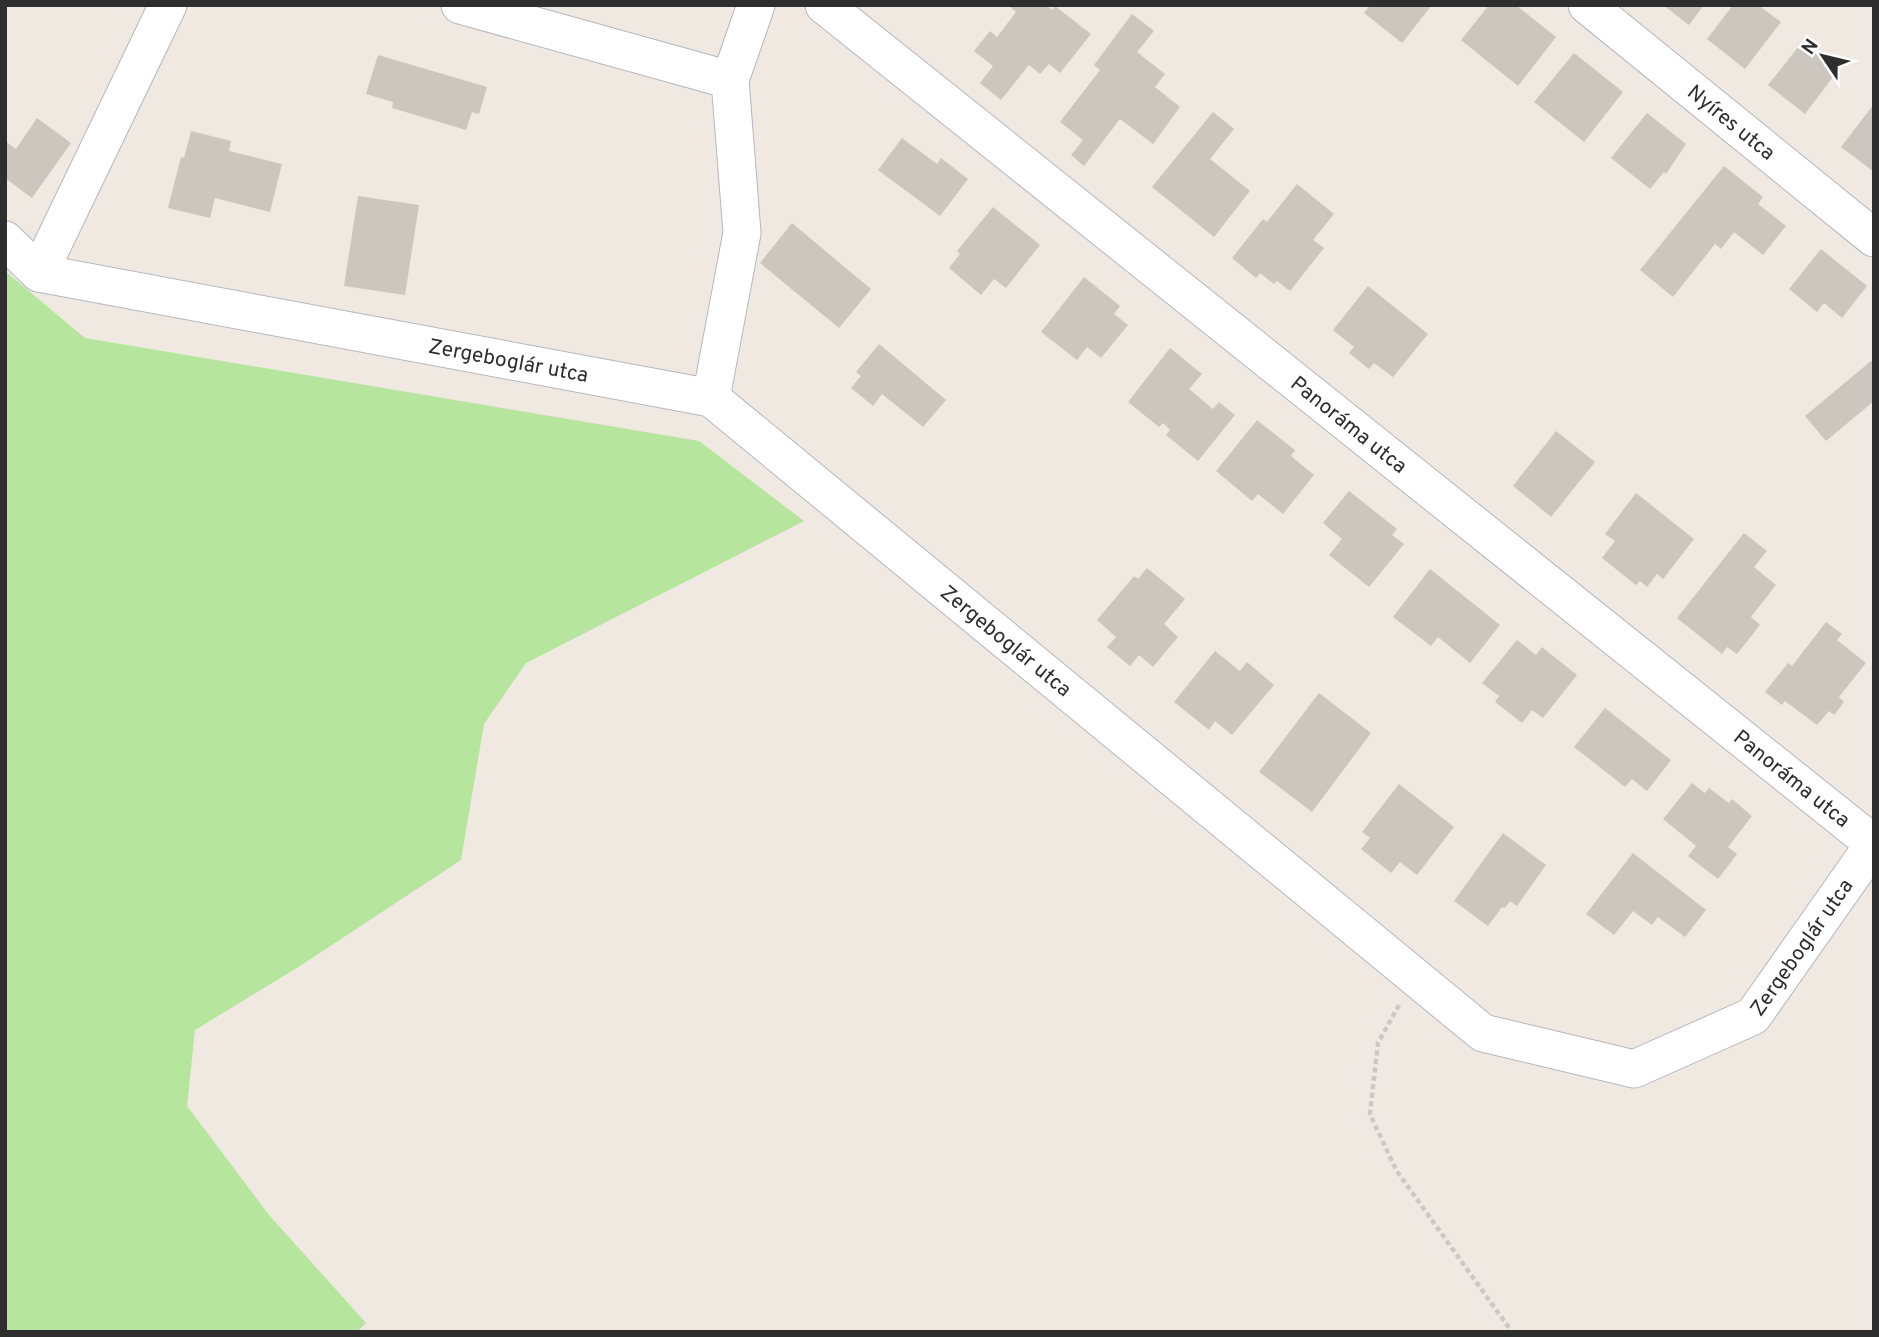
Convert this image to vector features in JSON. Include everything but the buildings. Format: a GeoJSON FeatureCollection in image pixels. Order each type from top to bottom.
{"type":"FeatureCollection","features":[{"type":"Feature","properties":{"kind":"street"},"geometry":{"type":"LineString","coordinates":[[5,240],[39,273],[168,5]]}},
{"type":"Feature","properties":{"kind":"street"},"geometry":{"type":"LineString","coordinates":[[460,5],[730,80]]}},
{"type":"Feature","properties":{"kind":"street"},"geometry":{"type":"LineString","coordinates":[[711,398],[742,233],[730,80],[756,5]]}},
{"type":"Feature","properties":{"kind":"street","name":"Panoráma utca"},"geometry":{"type":"LineString","coordinates":[[824,5],[1874,844]]}},
{"type":"Feature","properties":{"kind":"street","name":"Nyíres utca"},"geometry":{"type":"LineString","coordinates":[[1587,5],[1874,238]]}},
{"type":"Feature","properties":{"kind":"street","name":"Zergeboglár utca"},"geometry":{"type":"LineString","coordinates":[[39,273],[711,398],[1483,1033],[1634,1069],[1753,1016],[1874,844]]}},
{"type":"Feature","properties":{"kind":"path"},"geometry":{"type":"LineString","coordinates":[[1415,977],[1378,1043],[1370,1114],[1396,1170],[1512,1332]]}},
{"type":"Feature","properties":{"kind":"green space"},"geometry":{"type":"Polygon","coordinates":[[[5,271],[85,338],[699,441],[804,521],[526,663],[484,724],[461,860],[300,966],[195,1030],[187,1106],[269,1215],[366,1323],[357,1332],[5,1332],[5,271]]]}}]}
